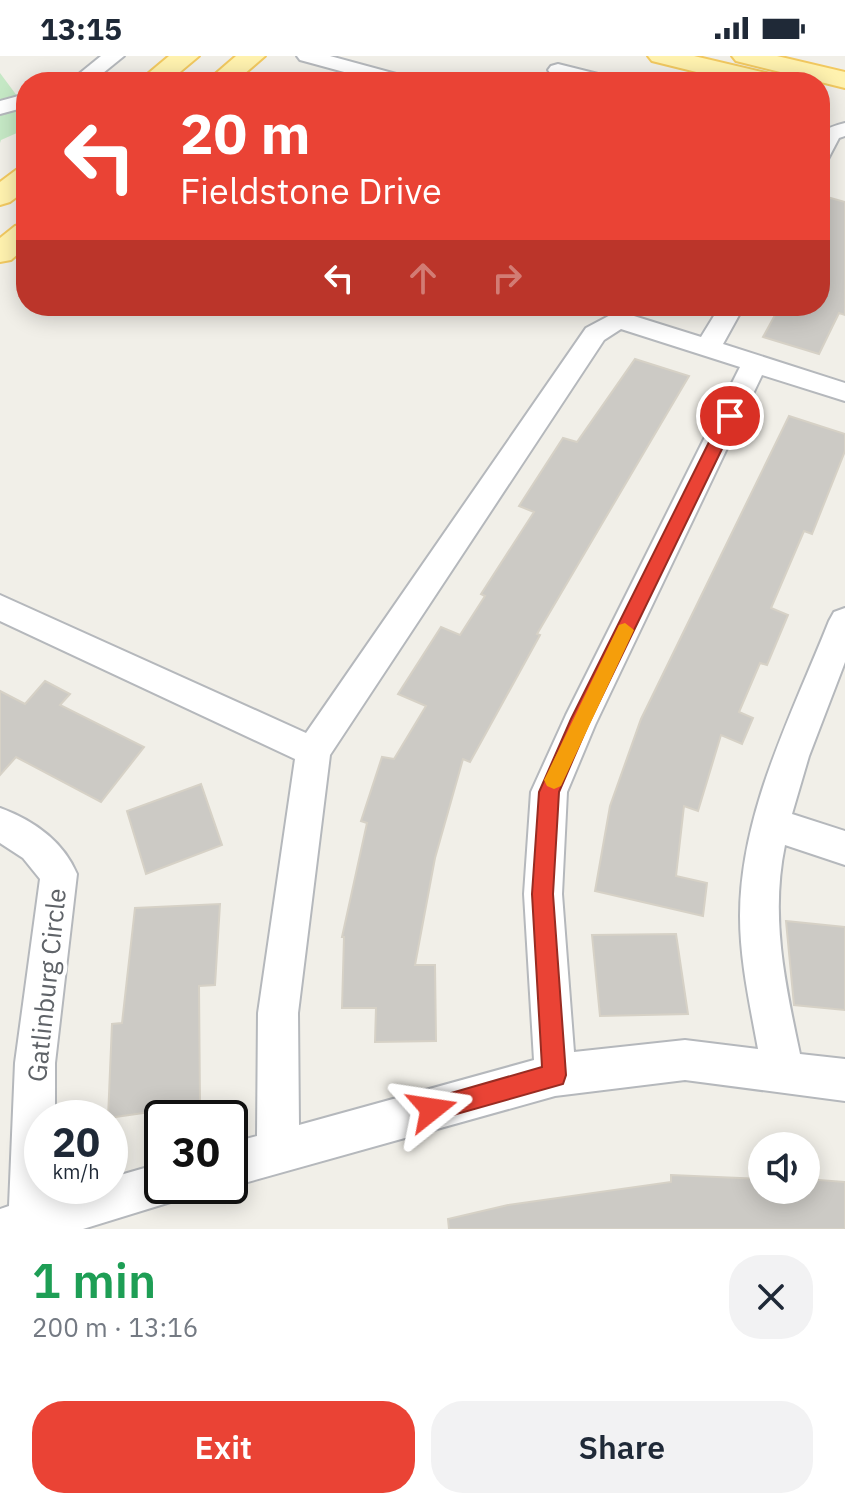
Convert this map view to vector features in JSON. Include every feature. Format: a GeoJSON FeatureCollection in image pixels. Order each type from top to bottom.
{"type":"FeatureCollection","features":[{"type":"Feature","properties":{"kind":"main road"},"geometry":{"type":"LineString","coordinates":[[164,72],[186,56]]}},
{"type":"Feature","properties":{"kind":"main road"},"geometry":{"type":"LineString","coordinates":[[232,72],[252,56]]}},
{"type":"Feature","properties":{"kind":"main road"},"geometry":{"type":"LineString","coordinates":[[661,56],[764,64],[804,72]]}},
{"type":"Feature","properties":{"kind":"main road"},"geometry":{"type":"LineString","coordinates":[[0,196],[16,184]]}},
{"type":"Feature","properties":{"kind":"street"},"geometry":{"type":"LineString","coordinates":[[92,72],[114,56]]}},
{"type":"Feature","properties":{"kind":"street"},"geometry":{"type":"LineString","coordinates":[[307,56],[368,72]]}},
{"type":"Feature","properties":{"kind":"street"},"geometry":{"type":"LineString","coordinates":[[334,72],[342,65]]}},
{"type":"Feature","properties":{"kind":"street"},"geometry":{"type":"LineString","coordinates":[[707,349],[726,316]]}},
{"type":"Feature","properties":{"kind":"street"},"geometry":{"type":"LineString","coordinates":[[278,1151],[278,1013],[313,751],[595,334],[618,319],[845,392]]}},
{"type":"Feature","properties":{"kind":"street"},"geometry":{"type":"LineString","coordinates":[[555,1075],[543,894],[549,792],[578,725],[754,365]]}},
{"type":"Feature","properties":{"kind":"street"},"geometry":{"type":"LineString","coordinates":[[0,607],[313,751]]}},
{"type":"Feature","properties":{"kind":"street"},"geometry":{"type":"LineString","coordinates":[[783,1073],[764,974],[758,898],[771,824],[845,621]]}},
{"type":"Feature","properties":{"kind":"street","name":"Gatlinburg Circle"},"geometry":{"type":"LineString","coordinates":[[0,824],[36,846],[59,874],[18,1226]]}},
{"type":"Feature","properties":{"kind":"street"},"geometry":{"type":"LineString","coordinates":[[771,824],[845,848]]}},
{"type":"Feature","properties":{"kind":"street"},"geometry":{"type":"LineString","coordinates":[[248,1160],[555,1075],[685,1060],[845,1080]]}},
{"type":"Feature","properties":{"kind":"street"},"geometry":{"type":"LineString","coordinates":[[18,1226],[144,1190]]}},
{"type":"Feature","properties":{"kind":"green space"},"geometry":{"type":"Polygon","coordinates":[[[0,73],[16,95],[16,133],[0,143],[0,73]]]}},
{"type":"Feature","properties":{"kind":"building"},"geometry":{"type":"Polygon","coordinates":[[[830,198],[845,202],[845,315],[839,313],[819,354],[763,337],[775,316],[830,316],[830,198]]]}},
{"type":"Feature","properties":{"kind":"building"},"geometry":{"type":"Polygon","coordinates":[[[635,359],[689,376],[537,634],[540,635],[470,762],[463,759],[435,858],[415,965],[435,965],[436,1041],[375,1042],[376,1008],[342,1008],[342,937],[367,823],[361,821],[382,757],[394,759],[426,706],[398,694],[441,627],[460,635],[485,596],[481,594],[534,512],[519,506],[563,438],[577,442],[635,359]]]}},
{"type":"Feature","properties":{"kind":"building"},"geometry":{"type":"Polygon","coordinates":[[[789,416],[845,434],[845,451],[812,534],[804,531],[771,608],[788,615],[767,665],[760,663],[739,712],[753,718],[742,744],[721,735],[698,811],[684,806],[676,876],[707,883],[703,916],[595,891],[610,806],[641,719],[789,416]]]}},
{"type":"Feature","properties":{"kind":"building"},"geometry":{"type":"Polygon","coordinates":[[[45,681],[70,694],[60,705],[144,747],[101,802],[16,757],[0,775],[0,691],[25,704],[45,681]]]}},
{"type":"Feature","properties":{"kind":"building"},"geometry":{"type":"Polygon","coordinates":[[[201,784],[222,845],[146,874],[127,811],[201,784]]]}},
{"type":"Feature","properties":{"kind":"building"},"geometry":{"type":"Polygon","coordinates":[[[220,904],[215,985],[199,986],[200,1100],[144,1100],[144,1113],[128,1115],[128,1100],[109,1100],[112,1024],[122,1023],[135,908],[220,904]]]}},
{"type":"Feature","properties":{"kind":"building"},"geometry":{"type":"Polygon","coordinates":[[[786,921],[845,927],[845,1010],[794,1005],[786,921]]]}},
{"type":"Feature","properties":{"kind":"building"},"geometry":{"type":"Polygon","coordinates":[[[676,934],[688,1014],[600,1016],[592,935],[676,934]]]}},
{"type":"Feature","properties":{"kind":"building"},"geometry":{"type":"Polygon","coordinates":[[[671,1175],[748,1178],[748,1204],[820,1204],[820,1180],[845,1182],[845,1229],[449,1229],[448,1219],[508,1205],[671,1182],[671,1175]]]}},
{"type":"Feature","properties":{"kind":"slow traffic"},"geometry":{"type":"LineString","coordinates":[[554,780],[625,630]]}},
{"type":"Feature","properties":{"kind":"route"},"geometry":{"type":"LineString","coordinates":[[432,1109],[555,1075],[543,894],[549,792],[578,725],[730,416]]}}]}
